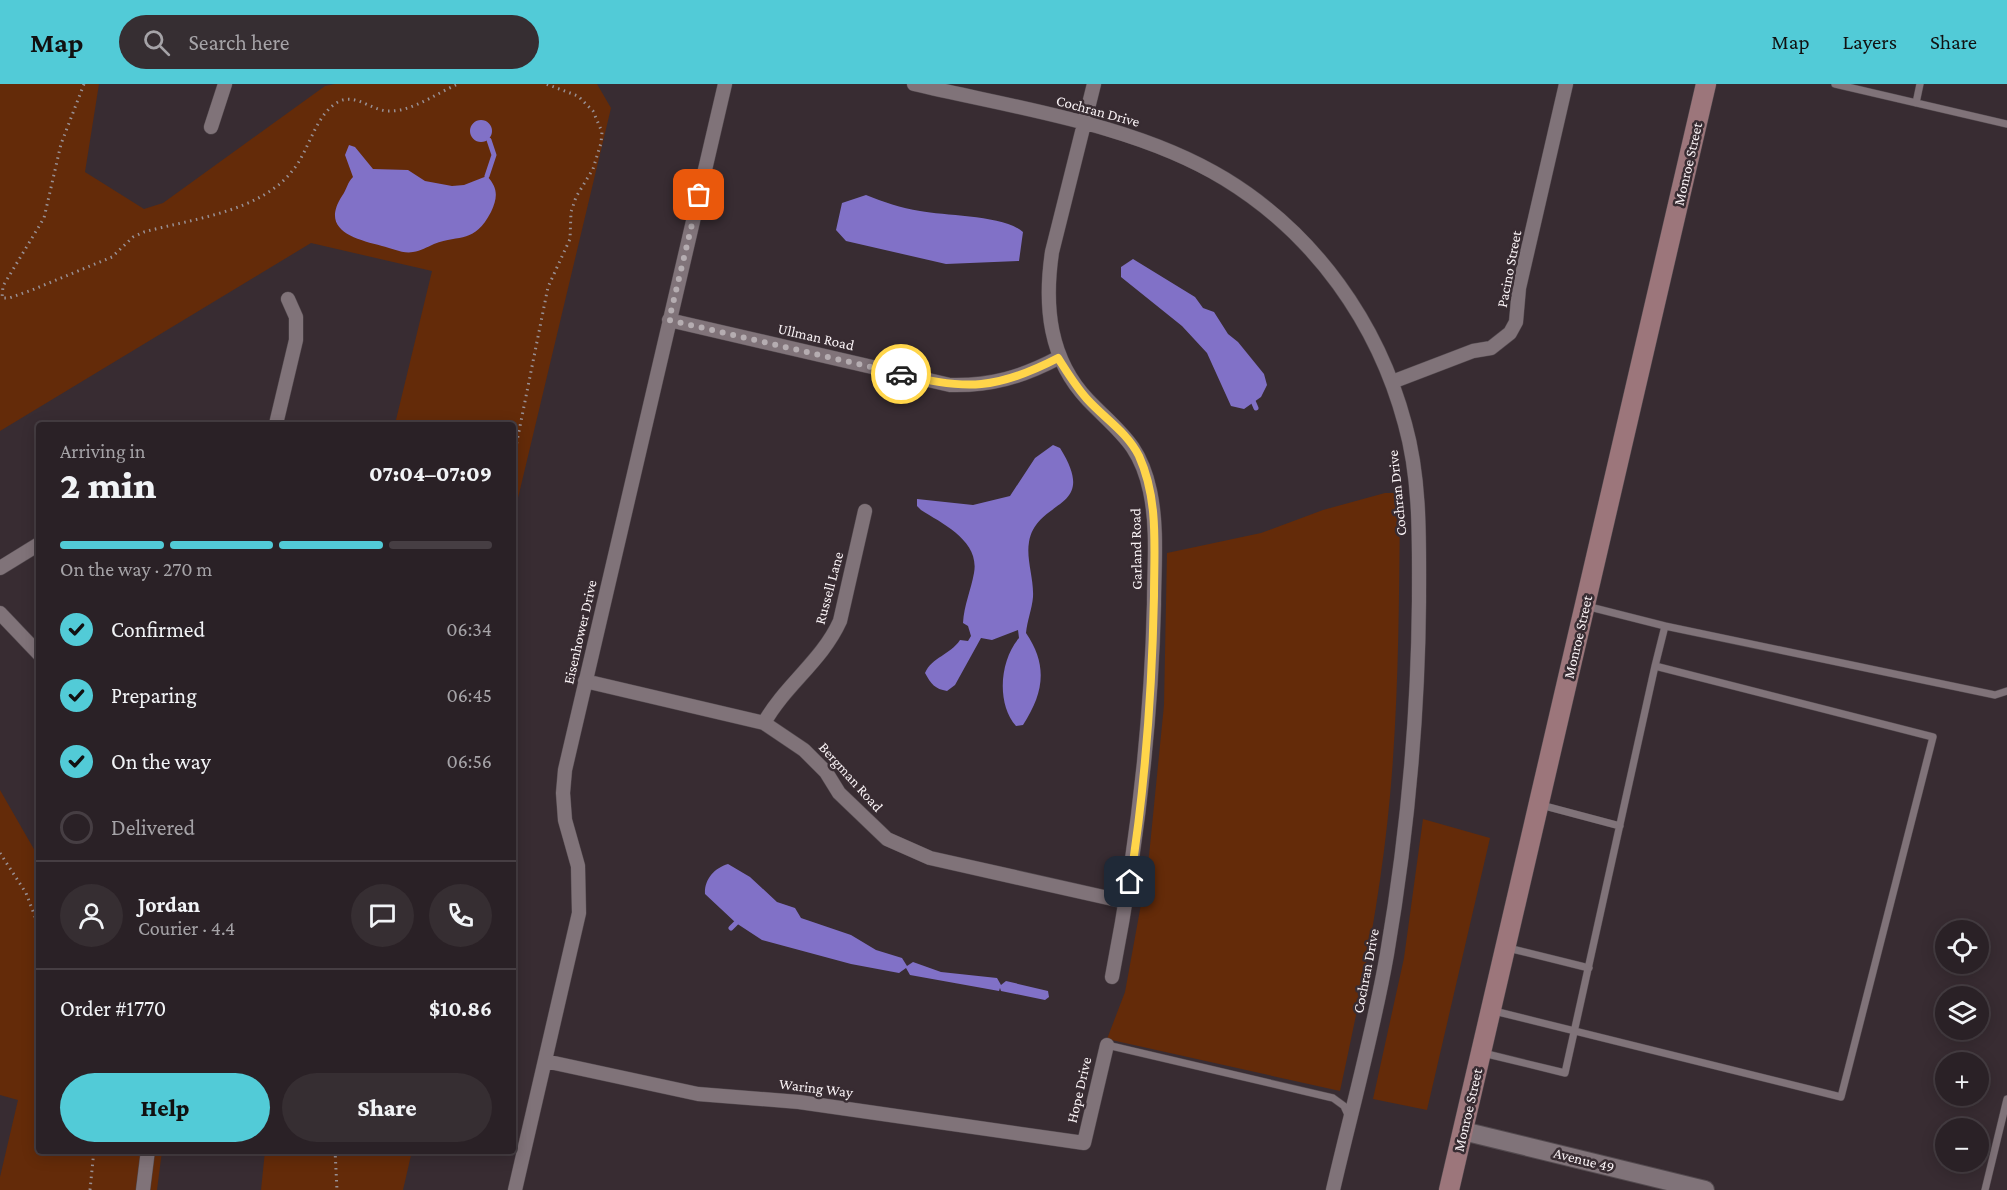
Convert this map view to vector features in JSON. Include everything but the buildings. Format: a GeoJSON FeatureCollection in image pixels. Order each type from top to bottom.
{"type":"FeatureCollection","features":[{"type":"Feature","properties":{"kind":"main road","name":"Monroe Street"},"geometry":{"type":"LineString","coordinates":[[1449,1190],[1706,84]]}},
{"type":"Feature","properties":{"kind":"street"},"geometry":{"type":"LineString","coordinates":[[211,127],[225,84]]}},
{"type":"Feature","properties":{"kind":"street","name":"Eisenhower Drive"},"geometry":{"type":"LineString","coordinates":[[515,1190],[579,912],[578,866],[565,820],[563,794],[565,770],[725,84]]}},
{"type":"Feature","properties":{"kind":"street","name":"Cochran Drive"},"geometry":{"type":"LineString","coordinates":[[914,84],[1128,135],[1174,151],[1224,178],[1259,202],[1307,245],[1339,282],[1368,327],[1392,382],[1406,427],[1416,486],[1419,552],[1417,697],[1408,815],[1389,943],[1333,1190]]}},
{"type":"Feature","properties":{"kind":"street","name":"Garland Road"},"geometry":{"type":"LineString","coordinates":[[1094,84],[1048,279],[1048,305],[1058,358],[1088,399],[1127,437],[1145,472],[1154,513],[1152,672],[1145,763],[1126,902],[1112,977]]}},
{"type":"Feature","properties":{"kind":"street","name":"Pacino Street"},"geometry":{"type":"LineString","coordinates":[[1392,382],[1473,351],[1491,348],[1510,333],[1515,322],[1519,288],[1566,84]]}},
{"type":"Feature","properties":{"kind":"street"},"geometry":{"type":"LineString","coordinates":[[276,422],[296,340],[296,317],[288,299]]}},
{"type":"Feature","properties":{"kind":"street","name":"Ullman Road"},"geometry":{"type":"LineString","coordinates":[[669,320],[950,385],[993,384],[1019,377],[1058,358]]}},
{"type":"Feature","properties":{"kind":"street","name":"Russell Lane"},"geometry":{"type":"LineString","coordinates":[[764,723],[783,694],[832,638],[840,621],[865,511]]}},
{"type":"Feature","properties":{"kind":"street"},"geometry":{"type":"LineString","coordinates":[[0,568],[36,546]]}},
{"type":"Feature","properties":{"kind":"street"},"geometry":{"type":"LineString","coordinates":[[0,613],[36,651]]}},
{"type":"Feature","properties":{"kind":"street","name":"Bergman Road"},"geometry":{"type":"LineString","coordinates":[[585,681],[764,723],[804,750],[826,771],[839,793],[861,816],[887,839],[908,850],[941,861],[1126,902]]}},
{"type":"Feature","properties":{"kind":"street","name":"Hope Drive"},"geometry":{"type":"LineString","coordinates":[[1084,1143],[1107,1045]]}},
{"type":"Feature","properties":{"kind":"street","name":"Waring Way"},"geometry":{"type":"LineString","coordinates":[[545,1061],[699,1094],[800,1102],[1084,1143]]}},
{"type":"Feature","properties":{"kind":"street","name":"Avenue 49"},"geometry":{"type":"LineString","coordinates":[[1463,1131],[1705,1190]]}},
{"type":"Feature","properties":{"kind":"street"},"geometry":{"type":"LineString","coordinates":[[143,1190],[148,1154]]}},
{"type":"Feature","properties":{"kind":"lane"},"geometry":{"type":"LineString","coordinates":[[1835,84],[2007,124]]}},
{"type":"Feature","properties":{"kind":"lane"},"geometry":{"type":"LineString","coordinates":[[1916,103],[1920,84]]}},
{"type":"Feature","properties":{"kind":"lane"},"geometry":{"type":"LineString","coordinates":[[1585,605],[1665,626],[1995,695],[2007,691]]}},
{"type":"Feature","properties":{"kind":"lane"},"geometry":{"type":"LineString","coordinates":[[1481,1052],[1566,1073],[1665,626]]}},
{"type":"Feature","properties":{"kind":"lane"},"geometry":{"type":"LineString","coordinates":[[1491,1010],[1840,1097],[1933,737],[1655,666]]}},
{"type":"Feature","properties":{"kind":"lane"},"geometry":{"type":"LineString","coordinates":[[1539,804],[1620,826]]}},
{"type":"Feature","properties":{"kind":"lane"},"geometry":{"type":"LineString","coordinates":[[1506,948],[1590,968]]}},
{"type":"Feature","properties":{"kind":"lane"},"geometry":{"type":"LineString","coordinates":[[1107,1045],[1333,1098],[1344,1106],[1350,1119]]}},
{"type":"Feature","properties":{"kind":"lane"},"geometry":{"type":"LineString","coordinates":[[1985,1190],[2007,1099]]}},
{"type":"Feature","properties":{"kind":"path"},"geometry":{"type":"LineString","coordinates":[[84,84],[60,144],[44,218],[3,286],[2,298],[9,298],[32,290],[112,257],[133,237],[144,232],[247,204],[293,171],[328,111],[343,99],[352,99],[389,111],[423,101],[458,84]]}},
{"type":"Feature","properties":{"kind":"path"},"geometry":{"type":"LineString","coordinates":[[516,446],[548,287],[570,239],[572,212],[576,197],[593,170],[602,132],[593,111],[578,96],[546,84]]}},
{"type":"Feature","properties":{"kind":"path"},"geometry":{"type":"LineString","coordinates":[[0,853],[26,893],[36,919]]}},
{"type":"Feature","properties":{"kind":"path"},"geometry":{"type":"LineString","coordinates":[[90,1190],[94,1154]]}},
{"type":"Feature","properties":{"kind":"path"},"geometry":{"type":"LineString","coordinates":[[335,1154],[337,1190]]}},
{"type":"Feature","properties":{"kind":"shaded area"},"geometry":{"type":"Polygon","coordinates":[[[0,84],[99,84],[85,172],[144,209],[163,203],[325,86],[335,84],[597,84],[611,108],[516,506],[516,422],[395,422],[432,271],[311,243],[0,431],[0,84]]]}},
{"type":"Feature","properties":{"kind":"shaded area"},"geometry":{"type":"Polygon","coordinates":[[[481,120],[489,123],[492,131],[489,139],[481,142],[473,139],[470,131],[473,123],[481,120]]]}},
{"type":"Feature","properties":{"kind":"shaded area"},"geometry":{"type":"Polygon","coordinates":[[[349,145],[355,147],[373,169],[408,170],[425,181],[452,186],[464,185],[487,176],[496,193],[491,212],[473,234],[413,252],[397,250],[351,236],[343,231],[335,217],[336,208],[353,177],[345,155],[349,145]]]}},
{"type":"Feature","properties":{"kind":"shaded area"},"geometry":{"type":"Polygon","coordinates":[[[866,195],[913,210],[989,219],[1014,226],[1023,232],[1019,261],[946,264],[846,241],[836,230],[842,203],[866,195]]]}},
{"type":"Feature","properties":{"kind":"shaded area"},"geometry":{"type":"Polygon","coordinates":[[[1133,259],[1195,297],[1203,308],[1214,312],[1228,334],[1238,342],[1264,374],[1267,385],[1261,397],[1244,409],[1231,406],[1207,353],[1182,326],[1121,277],[1121,267],[1133,259]]]}},
{"type":"Feature","properties":{"kind":"shaded area"},"geometry":{"type":"Polygon","coordinates":[[[1053,445],[1060,448],[1070,469],[1073,483],[1070,494],[1043,517],[1034,528],[1029,542],[1028,556],[1033,597],[1026,633],[1038,656],[1041,679],[1030,713],[1023,725],[1016,726],[1005,706],[1003,682],[1008,658],[1019,638],[1018,630],[992,640],[981,638],[955,685],[947,691],[934,685],[925,673],[932,663],[960,640],[968,641],[971,636],[968,626],[963,623],[974,573],[974,562],[966,543],[949,528],[921,510],[917,506],[917,499],[973,505],[1010,496],[1035,458],[1053,445]]]}},
{"type":"Feature","properties":{"kind":"shaded area"},"geometry":{"type":"Polygon","coordinates":[[[1385,493],[1397,493],[1400,501],[1398,649],[1393,759],[1376,908],[1340,1091],[1107,1039],[1125,992],[1148,866],[1164,705],[1167,553],[1261,533],[1323,510],[1385,493]]]}},
{"type":"Feature","properties":{"kind":"shaded area"},"geometry":{"type":"Polygon","coordinates":[[[0,790],[36,853],[36,1154],[162,1154],[157,1190],[0,1190],[0,1177],[18,1100],[0,1095],[0,790]]]}},
{"type":"Feature","properties":{"kind":"shaded area"},"geometry":{"type":"Polygon","coordinates":[[[1423,819],[1490,838],[1427,1110],[1373,1099],[1404,958],[1423,819]]]}},
{"type":"Feature","properties":{"kind":"shaded area"},"geometry":{"type":"Polygon","coordinates":[[[728,864],[750,877],[777,902],[795,908],[801,918],[851,935],[876,950],[902,958],[907,966],[913,962],[941,972],[997,978],[1001,985],[1006,981],[1048,991],[1049,997],[1045,1000],[1001,991],[1000,988],[999,991],[910,975],[906,968],[899,973],[851,964],[762,940],[736,923],[705,894],[706,884],[711,875],[718,868],[728,864]]]}},
{"type":"Feature","properties":{"kind":"shaded area"},"geometry":{"type":"Polygon","coordinates":[[[265,1154],[411,1154],[403,1190],[261,1190],[265,1154]]]}},
{"type":"Feature","properties":{"kind":"waterway"},"geometry":{"type":"LineString","coordinates":[[487,176],[494,155],[489,140]]}},
{"type":"Feature","properties":{"kind":"waterway"},"geometry":{"type":"LineString","coordinates":[[1253,401],[1256,408]]}},
{"type":"Feature","properties":{"kind":"waterway"},"geometry":{"type":"LineString","coordinates":[[731,928],[736,923]]}},
{"type":"Feature","properties":{"kind":"way so far"},"geometry":{"type":"LineString","coordinates":[[699,195],[669,320],[901,374]]}},
{"type":"Feature","properties":{"kind":"route"},"geometry":{"type":"LineString","coordinates":[[901,374],[950,385],[993,384],[1019,377],[1058,358],[1088,399],[1127,437],[1137,454],[1145,472],[1154,513],[1153,660],[1145,763],[1130,882]]}}]}
